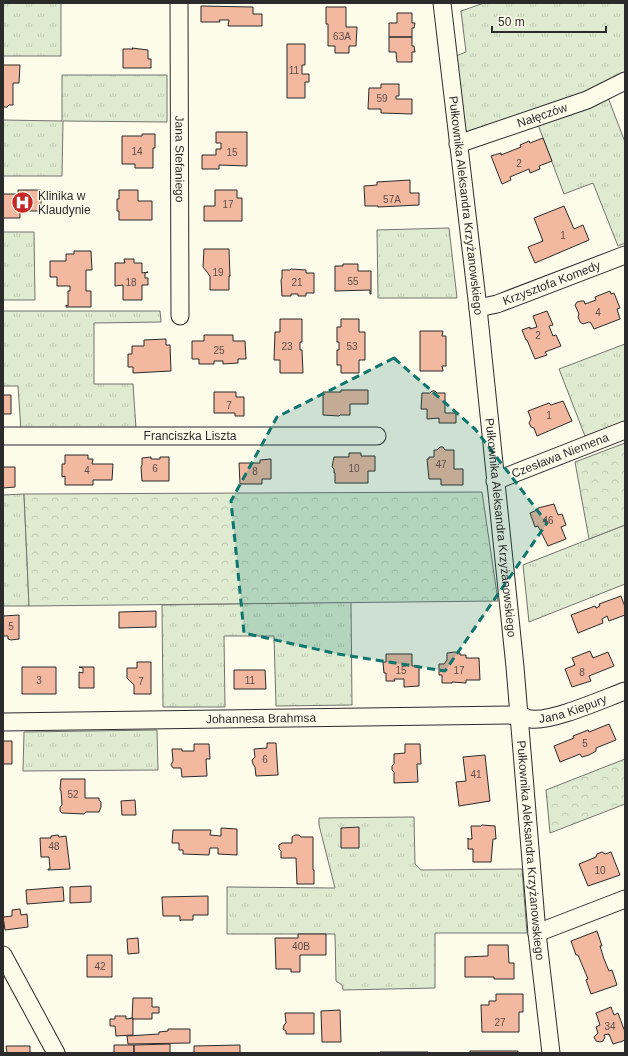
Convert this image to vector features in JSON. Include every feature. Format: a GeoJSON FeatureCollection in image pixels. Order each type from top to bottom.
{"type":"FeatureCollection","features":[{"type":"Feature","properties":{"kind":"street","name":"Jana Stefaniego"},"geometry":{"type":"LineString","coordinates":[[179,3],[180,316]]}},
{"type":"Feature","properties":{"kind":"street","name":"Pułkownika Aleksandra Krzyżanowskiego"},"geometry":{"type":"LineString","coordinates":[[442,3],[478,308],[496,481],[519,715],[537,933],[551,1053]]}},
{"type":"Feature","properties":{"kind":"street","name":"Nałęczów"},"geometry":{"type":"LineString","coordinates":[[458,144],[587,100],[625,82]]}},
{"type":"Feature","properties":{"kind":"street","name":"Krzysztofa Komedy"},"geometry":{"type":"LineString","coordinates":[[478,308],[497,304],[625,255]]}},
{"type":"Feature","properties":{"kind":"street","name":"Czesława Niemena"},"geometry":{"type":"LineString","coordinates":[[496,481],[625,430]]}},
{"type":"Feature","properties":{"kind":"street","name":"Franciszka Liszta"},"geometry":{"type":"LineString","coordinates":[[3,436],[377,436]]}},
{"type":"Feature","properties":{"kind":"street","name":"Jana Kiepury"},"geometry":{"type":"LineString","coordinates":[[519,715],[530,719],[544,719],[578,709],[625,691]]}},
{"type":"Feature","properties":{"kind":"street","name":"Johannesa Brahmsa"},"geometry":{"type":"LineString","coordinates":[[3,722],[519,715]]}},
{"type":"Feature","properties":{"kind":"street"},"geometry":{"type":"LineString","coordinates":[[537,933],[625,899]]}},
{"type":"Feature","properties":{"kind":"street"},"geometry":{"type":"LineString","coordinates":[[3,955],[56,1053]]}},
{"type":"Feature","properties":{"kind":"highlighted area"},"geometry":{"type":"Polygon","coordinates":[[[394,358],[475,429],[547,523],[445,671],[338,654],[244,633],[231,501],[277,417],[394,358]]]}},
{"type":"Feature","properties":{"kind":"green space"},"geometry":{"type":"Polygon","coordinates":[[[3,3],[61,3],[61,56],[3,56],[3,3]]]}},
{"type":"Feature","properties":{"kind":"green space"},"geometry":{"type":"Polygon","coordinates":[[[484,3],[625,3],[625,79],[474,132],[467,132],[464,128],[456,56],[466,52],[461,11],[484,3]]]}},
{"type":"Feature","properties":{"kind":"green space"},"geometry":{"type":"Polygon","coordinates":[[[62,75],[167,75],[167,122],[63,121],[62,176],[3,176],[3,120],[62,121],[62,75]]]}},
{"type":"Feature","properties":{"kind":"green space"},"geometry":{"type":"Polygon","coordinates":[[[607,95],[625,142],[625,243],[618,246],[593,183],[564,194],[537,122],[607,95]]]}},
{"type":"Feature","properties":{"kind":"green space"},"geometry":{"type":"Polygon","coordinates":[[[449,228],[457,298],[378,298],[377,230],[449,228]]]}},
{"type":"Feature","properties":{"kind":"green space"},"geometry":{"type":"Polygon","coordinates":[[[3,232],[34,232],[35,300],[3,300],[3,232]]]}},
{"type":"Feature","properties":{"kind":"green space"},"geometry":{"type":"Polygon","coordinates":[[[3,311],[160,311],[161,322],[94,323],[94,384],[133,384],[136,429],[21,431],[18,386],[3,386],[3,311]]]}},
{"type":"Feature","properties":{"kind":"green space"},"geometry":{"type":"Polygon","coordinates":[[[625,344],[625,421],[585,436],[559,369],[625,344]]]}},
{"type":"Feature","properties":{"kind":"green space"},"geometry":{"type":"Polygon","coordinates":[[[625,443],[625,525],[589,539],[575,462],[625,443]]]}},
{"type":"Feature","properties":{"kind":"green space"},"geometry":{"type":"Polygon","coordinates":[[[482,492],[498,601],[29,606],[24,494],[482,492]]]}},
{"type":"Feature","properties":{"kind":"green space"},"geometry":{"type":"Polygon","coordinates":[[[24,494],[29,606],[3,606],[3,495],[24,494]]]}},
{"type":"Feature","properties":{"kind":"green space"},"geometry":{"type":"Polygon","coordinates":[[[625,525],[625,584],[529,622],[523,565],[625,525]]]}},
{"type":"Feature","properties":{"kind":"green space"},"geometry":{"type":"Polygon","coordinates":[[[351,602],[352,705],[276,706],[274,636],[224,636],[225,707],[163,707],[162,605],[351,602]]]}},
{"type":"Feature","properties":{"kind":"green space"},"geometry":{"type":"Polygon","coordinates":[[[157,730],[158,770],[23,771],[24,732],[157,730]]]}},
{"type":"Feature","properties":{"kind":"green space"},"geometry":{"type":"Polygon","coordinates":[[[625,759],[625,804],[550,833],[546,790],[625,759]]]}},
{"type":"Feature","properties":{"kind":"green space"},"geometry":{"type":"Polygon","coordinates":[[[414,817],[415,864],[421,870],[522,869],[527,933],[435,933],[435,988],[343,990],[342,985],[336,981],[335,934],[227,934],[227,887],[335,888],[319,825],[319,818],[414,817]]]}},
{"type":"Feature","properties":{"kind":"building"},"geometry":{"type":"Polygon","coordinates":[[[201,6],[253,7],[253,14],[262,14],[262,26],[228,26],[229,20],[219,20],[220,22],[201,22],[201,6]]]}},
{"type":"Feature","properties":{"kind":"building"},"geometry":{"type":"Polygon","coordinates":[[[326,7],[346,7],[346,27],[357,27],[356,46],[349,46],[349,53],[335,53],[335,46],[328,46],[326,7]]]}},
{"type":"Feature","properties":{"kind":"building"},"geometry":{"type":"Polygon","coordinates":[[[397,13],[412,13],[412,23],[415,23],[414,28],[412,28],[412,37],[389,37],[389,23],[397,23],[397,13]]]}},
{"type":"Feature","properties":{"kind":"building"},"geometry":{"type":"Polygon","coordinates":[[[389,37],[412,37],[412,46],[414,46],[415,52],[412,52],[412,62],[397,62],[396,52],[389,52],[389,37]]]}},
{"type":"Feature","properties":{"kind":"building"},"geometry":{"type":"Polygon","coordinates":[[[287,44],[305,44],[305,65],[302,65],[302,74],[309,74],[309,82],[305,82],[305,98],[287,98],[287,44]]]}},
{"type":"Feature","properties":{"kind":"building"},"geometry":{"type":"Polygon","coordinates":[[[132,48],[148,50],[148,59],[151,59],[151,68],[123,68],[123,49],[133,49],[132,48]]]}},
{"type":"Feature","properties":{"kind":"building"},"geometry":{"type":"Polygon","coordinates":[[[3,65],[20,65],[19,83],[13,83],[13,105],[9,105],[7,107],[3,107],[3,65]]]}},
{"type":"Feature","properties":{"kind":"building"},"geometry":{"type":"Polygon","coordinates":[[[381,84],[399,84],[399,96],[396,96],[396,99],[412,99],[412,114],[381,113],[381,109],[368,109],[369,88],[381,88],[381,84]]]}},
{"type":"Feature","properties":{"kind":"building"},"geometry":{"type":"Polygon","coordinates":[[[216,132],[247,132],[247,166],[219,165],[219,169],[202,169],[202,155],[216,155],[216,149],[221,149],[221,143],[216,143],[216,132]]]}},
{"type":"Feature","properties":{"kind":"building"},"geometry":{"type":"Polygon","coordinates":[[[142,134],[155,134],[153,168],[135,168],[135,164],[122,164],[122,136],[142,136],[142,134]]]}},
{"type":"Feature","properties":{"kind":"building"},"geometry":{"type":"Polygon","coordinates":[[[543,138],[552,161],[539,166],[540,169],[530,173],[529,169],[510,177],[511,180],[502,184],[491,156],[501,153],[501,155],[521,147],[520,145],[529,141],[530,143],[543,138]]]}},
{"type":"Feature","properties":{"kind":"building"},"geometry":{"type":"Polygon","coordinates":[[[410,180],[410,193],[419,193],[419,205],[378,207],[365,206],[364,186],[377,185],[377,182],[410,180]]]}},
{"type":"Feature","properties":{"kind":"building","name":"Klinika w Klaudynie"},"geometry":{"type":"Polygon","coordinates":[[[18,190],[41,190],[41,211],[20,211],[20,218],[3,218],[3,194],[18,194],[18,190]]]}},
{"type":"Feature","properties":{"kind":"building"},"geometry":{"type":"Polygon","coordinates":[[[119,190],[138,190],[138,201],[152,201],[152,220],[119,220],[117,199],[119,199],[119,190]]]}},
{"type":"Feature","properties":{"kind":"building"},"geometry":{"type":"Polygon","coordinates":[[[215,190],[237,190],[237,198],[242,198],[242,221],[204,221],[204,206],[215,206],[215,190]]]}},
{"type":"Feature","properties":{"kind":"building"},"geometry":{"type":"Polygon","coordinates":[[[564,206],[574,229],[583,225],[589,240],[535,263],[528,247],[543,241],[534,218],[564,206]]]}},
{"type":"Feature","properties":{"kind":"building"},"geometry":{"type":"Polygon","coordinates":[[[204,249],[229,249],[229,290],[210,290],[210,276],[203,267],[204,249]]]}},
{"type":"Feature","properties":{"kind":"building"},"geometry":{"type":"Polygon","coordinates":[[[74,251],[91,251],[92,270],[86,270],[86,291],[91,291],[91,307],[66,307],[66,305],[68,306],[68,291],[70,291],[70,286],[57,286],[57,277],[50,277],[50,261],[66,261],[66,254],[74,254],[74,251]]]}},
{"type":"Feature","properties":{"kind":"building"},"geometry":{"type":"Polygon","coordinates":[[[124,259],[134,259],[134,263],[142,263],[142,273],[148,272],[145,273],[145,278],[148,278],[148,285],[142,285],[142,300],[123,300],[123,285],[115,286],[115,263],[125,263],[124,259]]]}},
{"type":"Feature","properties":{"kind":"building"},"geometry":{"type":"Polygon","coordinates":[[[343,264],[358,264],[358,271],[371,271],[371,294],[370,290],[335,291],[335,266],[343,266],[343,264]]]}},
{"type":"Feature","properties":{"kind":"building"},"geometry":{"type":"Polygon","coordinates":[[[282,270],[306,270],[306,273],[314,273],[314,293],[306,293],[306,296],[291,294],[291,296],[282,296],[282,270]]]}},
{"type":"Feature","properties":{"kind":"building"},"geometry":{"type":"Polygon","coordinates":[[[610,291],[611,294],[614,293],[620,308],[617,309],[620,319],[594,329],[589,322],[583,324],[580,322],[578,317],[579,314],[575,305],[577,302],[584,301],[585,304],[596,300],[595,297],[610,291]]]}},
{"type":"Feature","properties":{"kind":"building"},"geometry":{"type":"Polygon","coordinates":[[[547,311],[553,325],[549,326],[553,336],[556,335],[561,346],[545,352],[547,355],[535,359],[522,330],[530,327],[530,329],[537,327],[533,316],[547,311]]]}},
{"type":"Feature","properties":{"kind":"building"},"geometry":{"type":"Polygon","coordinates":[[[280,319],[302,319],[302,342],[300,342],[300,350],[302,350],[303,373],[280,373],[280,360],[274,360],[275,332],[280,332],[280,319]]]}},
{"type":"Feature","properties":{"kind":"building"},"geometry":{"type":"Polygon","coordinates":[[[341,319],[359,319],[359,332],[365,332],[365,360],[359,360],[359,373],[341,373],[341,365],[337,365],[337,350],[339,350],[339,342],[337,342],[337,327],[341,327],[341,319]]]}},
{"type":"Feature","properties":{"kind":"building"},"geometry":{"type":"Polygon","coordinates":[[[420,331],[443,331],[442,336],[446,336],[446,366],[442,366],[443,371],[420,371],[420,331]]]}},
{"type":"Feature","properties":{"kind":"building"},"geometry":{"type":"Polygon","coordinates":[[[204,335],[233,335],[233,341],[245,341],[246,359],[238,359],[238,363],[223,364],[223,361],[214,361],[214,364],[199,364],[199,359],[192,359],[192,341],[204,341],[204,335]]]}},
{"type":"Feature","properties":{"kind":"building"},"geometry":{"type":"Polygon","coordinates":[[[166,339],[166,345],[170,345],[171,371],[133,373],[133,367],[128,367],[128,354],[132,354],[132,346],[144,346],[144,340],[166,339]]]}},
{"type":"Feature","properties":{"kind":"building"},"geometry":{"type":"Polygon","coordinates":[[[341,390],[368,390],[368,404],[350,404],[350,415],[323,415],[323,392],[341,392],[341,390]]]}},
{"type":"Feature","properties":{"kind":"building"},"geometry":{"type":"Polygon","coordinates":[[[432,391],[437,393],[445,393],[445,413],[456,413],[456,423],[439,423],[439,418],[427,419],[427,409],[421,409],[422,393],[430,393],[432,391]]]}},
{"type":"Feature","properties":{"kind":"building"},"geometry":{"type":"Polygon","coordinates":[[[214,392],[236,392],[236,397],[244,397],[244,416],[235,416],[235,413],[214,413],[214,392]]]}},
{"type":"Feature","properties":{"kind":"building"},"geometry":{"type":"Polygon","coordinates":[[[3,395],[11,395],[11,414],[3,414],[3,395]]]}},
{"type":"Feature","properties":{"kind":"building"},"geometry":{"type":"Polygon","coordinates":[[[563,401],[572,421],[537,436],[534,428],[531,427],[529,423],[531,419],[528,411],[549,403],[551,405],[563,401]]]}},
{"type":"Feature","properties":{"kind":"building"},"geometry":{"type":"Polygon","coordinates":[[[440,447],[443,447],[445,450],[454,450],[454,469],[463,469],[463,485],[441,485],[441,479],[429,479],[427,459],[429,459],[429,457],[434,457],[434,450],[437,450],[440,447]]]}},
{"type":"Feature","properties":{"kind":"building"},"geometry":{"type":"Polygon","coordinates":[[[349,453],[361,453],[361,456],[375,456],[375,471],[368,471],[368,483],[335,483],[335,473],[332,467],[334,457],[349,457],[349,453]]]}},
{"type":"Feature","properties":{"kind":"building"},"geometry":{"type":"Polygon","coordinates":[[[65,455],[88,455],[88,459],[93,459],[92,464],[113,464],[112,480],[93,480],[93,485],[65,485],[65,476],[62,477],[62,464],[65,464],[65,455]]]}},
{"type":"Feature","properties":{"kind":"building"},"geometry":{"type":"Polygon","coordinates":[[[151,457],[151,459],[160,459],[160,457],[169,457],[169,481],[142,481],[142,458],[151,457]]]}},
{"type":"Feature","properties":{"kind":"building"},"geometry":{"type":"Polygon","coordinates":[[[271,459],[271,479],[262,479],[262,484],[240,484],[239,463],[260,463],[260,460],[271,459]]]}},
{"type":"Feature","properties":{"kind":"building"},"geometry":{"type":"Polygon","coordinates":[[[3,467],[15,467],[15,487],[3,488],[3,467]]]}},
{"type":"Feature","properties":{"kind":"building"},"geometry":{"type":"Polygon","coordinates":[[[554,504],[558,515],[562,514],[566,525],[561,527],[566,539],[548,546],[538,526],[535,527],[530,513],[538,508],[554,504]]]}},
{"type":"Feature","properties":{"kind":"building"},"geometry":{"type":"Polygon","coordinates":[[[621,596],[625,607],[625,615],[609,621],[607,616],[602,619],[603,623],[578,633],[571,615],[595,606],[596,608],[600,606],[599,604],[621,596]]]}},
{"type":"Feature","properties":{"kind":"building"},"geometry":{"type":"Polygon","coordinates":[[[156,611],[156,627],[119,628],[119,612],[156,611]]]}},
{"type":"Feature","properties":{"kind":"building"},"geometry":{"type":"Polygon","coordinates":[[[19,615],[19,639],[11,640],[8,639],[8,636],[3,636],[3,616],[19,615]]]}},
{"type":"Feature","properties":{"kind":"building"},"geometry":{"type":"Polygon","coordinates":[[[590,651],[593,658],[608,652],[614,666],[589,676],[591,681],[572,687],[565,669],[575,665],[572,658],[590,651]]]}},
{"type":"Feature","properties":{"kind":"building"},"geometry":{"type":"Polygon","coordinates":[[[447,653],[460,653],[460,655],[466,655],[466,658],[479,658],[480,680],[466,680],[466,683],[442,683],[442,675],[439,675],[439,664],[444,664],[447,660],[447,653]]]}},
{"type":"Feature","properties":{"kind":"building"},"geometry":{"type":"Polygon","coordinates":[[[386,654],[412,654],[412,666],[419,666],[419,686],[404,687],[404,679],[386,681],[386,673],[384,673],[383,662],[386,662],[386,654]]]}},
{"type":"Feature","properties":{"kind":"building"},"geometry":{"type":"Polygon","coordinates":[[[137,662],[151,662],[151,694],[134,694],[134,685],[127,678],[127,668],[137,668],[137,662]]]}},
{"type":"Feature","properties":{"kind":"building"},"geometry":{"type":"Polygon","coordinates":[[[22,667],[56,667],[56,694],[22,694],[22,667]]]}},
{"type":"Feature","properties":{"kind":"building"},"geometry":{"type":"Polygon","coordinates":[[[79,667],[94,667],[94,688],[79,688],[79,672],[83,673],[83,668],[79,667]]]}},
{"type":"Feature","properties":{"kind":"building"},"geometry":{"type":"Polygon","coordinates":[[[234,670],[265,670],[266,689],[234,689],[234,670]]]}},
{"type":"Feature","properties":{"kind":"building"},"geometry":{"type":"Polygon","coordinates":[[[609,724],[616,740],[596,748],[596,751],[589,755],[582,757],[580,754],[560,762],[554,746],[574,738],[573,736],[588,730],[589,732],[609,724]]]}},
{"type":"Feature","properties":{"kind":"building"},"geometry":{"type":"Polygon","coordinates":[[[3,741],[12,741],[12,764],[3,764],[3,741]]]}},
{"type":"Feature","properties":{"kind":"building"},"geometry":{"type":"Polygon","coordinates":[[[267,743],[276,743],[278,775],[256,776],[255,767],[252,760],[255,757],[254,749],[267,748],[267,743]]]}},
{"type":"Feature","properties":{"kind":"building"},"geometry":{"type":"Polygon","coordinates":[[[194,744],[209,744],[210,759],[206,759],[207,776],[182,777],[181,768],[173,768],[171,765],[173,761],[172,749],[194,751],[194,744]]]}},
{"type":"Feature","properties":{"kind":"building"},"geometry":{"type":"Polygon","coordinates":[[[405,744],[420,744],[421,764],[417,764],[418,782],[394,783],[394,772],[392,770],[392,766],[394,764],[394,754],[405,753],[405,744]]]}},
{"type":"Feature","properties":{"kind":"building"},"geometry":{"type":"Polygon","coordinates":[[[485,755],[490,801],[459,806],[456,782],[466,781],[463,757],[485,755]]]}},
{"type":"Feature","properties":{"kind":"building"},"geometry":{"type":"Polygon","coordinates":[[[61,779],[85,779],[85,798],[99,798],[101,807],[99,812],[86,812],[84,814],[62,813],[60,811],[60,807],[62,805],[60,789],[61,779]]]}},
{"type":"Feature","properties":{"kind":"building"},"geometry":{"type":"Polygon","coordinates":[[[135,800],[136,815],[122,815],[121,801],[135,800]]]}},
{"type":"Feature","properties":{"kind":"building"},"geometry":{"type":"Polygon","coordinates":[[[471,826],[495,826],[496,839],[493,839],[491,862],[473,862],[473,849],[468,849],[468,839],[472,839],[471,826]]]}},
{"type":"Feature","properties":{"kind":"building"},"geometry":{"type":"Polygon","coordinates":[[[359,827],[359,848],[341,848],[341,828],[359,827]]]}},
{"type":"Feature","properties":{"kind":"building"},"geometry":{"type":"Polygon","coordinates":[[[221,828],[237,829],[237,855],[218,854],[218,848],[210,848],[209,855],[183,854],[183,850],[179,850],[179,843],[172,843],[173,830],[211,830],[210,835],[221,836],[221,828]]]}},
{"type":"Feature","properties":{"kind":"building"},"geometry":{"type":"Polygon","coordinates":[[[58,835],[59,837],[66,836],[70,869],[48,870],[50,869],[49,857],[41,857],[40,838],[51,838],[51,836],[58,835]]]}},
{"type":"Feature","properties":{"kind":"building"},"geometry":{"type":"Polygon","coordinates":[[[299,835],[301,837],[313,837],[314,884],[297,884],[296,858],[281,858],[279,845],[282,843],[292,843],[292,837],[299,835]]]}},
{"type":"Feature","properties":{"kind":"building"},"geometry":{"type":"Polygon","coordinates":[[[602,852],[605,854],[611,852],[620,875],[588,886],[579,864],[596,857],[597,854],[602,852]]]}},
{"type":"Feature","properties":{"kind":"building"},"geometry":{"type":"Polygon","coordinates":[[[91,886],[91,902],[70,903],[70,887],[91,886]]]}},
{"type":"Feature","properties":{"kind":"building"},"geometry":{"type":"Polygon","coordinates":[[[63,887],[64,901],[27,904],[26,890],[63,887]]]}},
{"type":"Feature","properties":{"kind":"building"},"geometry":{"type":"Polygon","coordinates":[[[208,896],[208,915],[193,915],[193,920],[180,921],[180,916],[163,916],[162,897],[208,896]]]}},
{"type":"Feature","properties":{"kind":"building"},"geometry":{"type":"Polygon","coordinates":[[[20,909],[21,915],[27,914],[28,927],[5,930],[3,917],[12,916],[12,910],[20,909]]]}},
{"type":"Feature","properties":{"kind":"building"},"geometry":{"type":"Polygon","coordinates":[[[597,931],[602,946],[600,946],[604,959],[609,971],[612,970],[617,985],[591,994],[586,980],[588,979],[571,941],[597,931]]]}},
{"type":"Feature","properties":{"kind":"building"},"geometry":{"type":"Polygon","coordinates":[[[298,934],[326,934],[326,955],[300,955],[300,972],[291,972],[291,969],[276,969],[275,938],[298,938],[298,934]]]}},
{"type":"Feature","properties":{"kind":"building"},"geometry":{"type":"Polygon","coordinates":[[[138,938],[139,953],[128,954],[127,939],[138,938]]]}},
{"type":"Feature","properties":{"kind":"building"},"geometry":{"type":"Polygon","coordinates":[[[488,945],[508,945],[509,963],[514,963],[514,979],[465,977],[465,957],[488,956],[488,945]]]}},
{"type":"Feature","properties":{"kind":"building"},"geometry":{"type":"Polygon","coordinates":[[[87,955],[112,955],[112,977],[87,977],[87,955]]]}},
{"type":"Feature","properties":{"kind":"building"},"geometry":{"type":"Polygon","coordinates":[[[496,994],[523,994],[523,1012],[519,1012],[519,1032],[482,1032],[481,1005],[489,1005],[489,1001],[496,1001],[496,994]]]}},
{"type":"Feature","properties":{"kind":"building"},"geometry":{"type":"Polygon","coordinates":[[[133,998],[152,998],[152,1007],[159,1007],[159,1013],[152,1013],[152,1019],[132,1019],[133,998]]]}},
{"type":"Feature","properties":{"kind":"building"},"geometry":{"type":"Polygon","coordinates":[[[611,1007],[614,1015],[618,1013],[625,1032],[625,1039],[613,1044],[609,1034],[604,1035],[605,1037],[603,1041],[596,1041],[594,1037],[598,1033],[596,1027],[600,1025],[596,1013],[611,1007]]]}},
{"type":"Feature","properties":{"kind":"building"},"geometry":{"type":"Polygon","coordinates":[[[340,1010],[341,1042],[322,1042],[321,1011],[340,1010]]]}},
{"type":"Feature","properties":{"kind":"building"},"geometry":{"type":"Polygon","coordinates":[[[285,1013],[314,1013],[314,1034],[286,1034],[286,1031],[283,1029],[286,1023],[285,1013]]]}},
{"type":"Feature","properties":{"kind":"building"},"geometry":{"type":"Polygon","coordinates":[[[115,1016],[126,1016],[126,1019],[133,1018],[133,1035],[116,1036],[115,1026],[110,1026],[110,1019],[115,1019],[115,1016]]]}},
{"type":"Feature","properties":{"kind":"building"},"geometry":{"type":"Polygon","coordinates":[[[168,1029],[190,1029],[190,1043],[128,1044],[127,1036],[159,1034],[159,1032],[168,1031],[168,1029]]]}},
{"type":"Feature","properties":{"kind":"building"},"geometry":{"type":"Polygon","coordinates":[[[170,1044],[170,1053],[134,1053],[134,1045],[170,1044]]]}},
{"type":"Feature","properties":{"kind":"building"},"geometry":{"type":"Polygon","coordinates":[[[114,1045],[134,1045],[134,1053],[114,1053],[114,1045]]]}},
{"type":"Feature","properties":{"kind":"building"},"geometry":{"type":"Polygon","coordinates":[[[240,1045],[240,1053],[194,1053],[194,1046],[240,1045]]]}},
{"type":"Feature","properties":{"kind":"building"},"geometry":{"type":"Polygon","coordinates":[[[6,1046],[30,1046],[30,1053],[7,1053],[6,1046]]]}},
{"type":"Feature","properties":{"kind":"building"},"geometry":{"type":"Polygon","coordinates":[[[470,1051],[518,1051],[518,1053],[470,1053],[470,1051]]]}},
{"type":"Feature","properties":{"kind":"building"},"geometry":{"type":"Polygon","coordinates":[[[428,1052],[428,1053],[380,1053],[428,1052]]]}},
{"type":"Feature","properties":{"kind":"place","name":"Klinika w Klaudynie"},"geometry":{"type":"Point","coordinates":[22,203]}}]}
